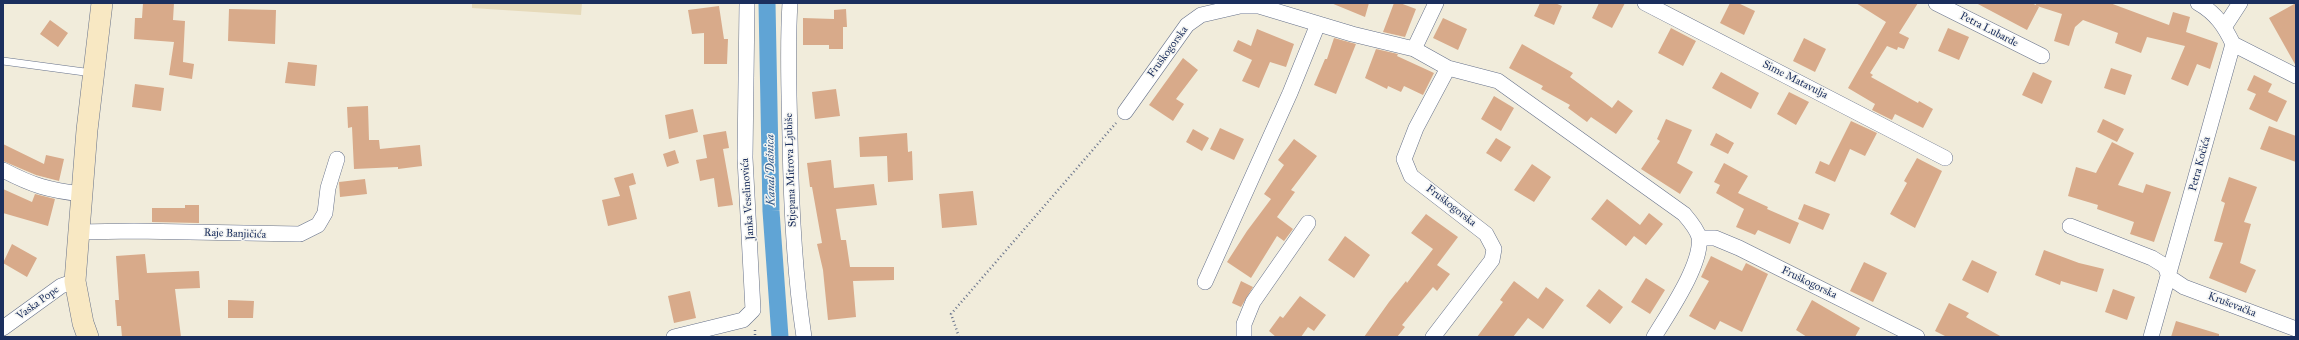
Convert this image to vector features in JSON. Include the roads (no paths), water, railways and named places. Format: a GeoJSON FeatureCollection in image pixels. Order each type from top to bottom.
{"type":"FeatureCollection","features":[{"type":"Feature","properties":{"kind":"main road"},"geometry":{"type":"LineString","coordinates":[[88,337],[75,281],[82,194],[102,3]]}},
{"type":"Feature","properties":{"kind":"street","name":"Janka Veselinovića"},"geometry":{"type":"LineString","coordinates":[[684,336],[743,320],[753,310],[745,158],[747,3]]}},
{"type":"Feature","properties":{"kind":"street","name":"Stjepana Mitrova Ljubiše"},"geometry":{"type":"LineString","coordinates":[[790,3],[787,40],[791,190],[798,297],[804,337]]}},
{"type":"Feature","properties":{"kind":"street"},"geometry":{"type":"LineString","coordinates":[[1414,49],[1436,3]]}},
{"type":"Feature","properties":{"kind":"street","name":"Sime Matavulja"},"geometry":{"type":"LineString","coordinates":[[1645,3],[1945,158]]}},
{"type":"Feature","properties":{"kind":"street","name":"Petra Lubarde"},"geometry":{"type":"LineString","coordinates":[[1936,3],[2042,56]]}},
{"type":"Feature","properties":{"kind":"street"},"geometry":{"type":"LineString","coordinates":[[2198,3],[2208,8],[2225,26],[2233,44],[2293,70]]}},
{"type":"Feature","properties":{"kind":"street"},"geometry":{"type":"LineString","coordinates":[[2225,26],[2240,3]]}},
{"type":"Feature","properties":{"kind":"street","name":"Fruškogorska"},"geometry":{"type":"LineString","coordinates":[[1125,112],[1187,24],[1201,15],[1240,6],[1259,6],[1318,24],[1414,49],[1448,68],[1498,81],[1684,214],[1693,225],[1699,238],[1715,238],[1738,248],[1917,337]]}},
{"type":"Feature","properties":{"kind":"street"},"geometry":{"type":"LineString","coordinates":[[1205,282],[1290,94],[1318,24]]}},
{"type":"Feature","properties":{"kind":"street","name":"Petra Kočića"},"geometry":{"type":"LineString","coordinates":[[2151,337],[2233,44]]}},
{"type":"Feature","properties":{"kind":"street","name":"Fruškogorska"},"geometry":{"type":"LineString","coordinates":[[1433,337],[1492,260],[1494,249],[1486,234],[1412,176],[1404,159],[1416,128],[1448,68]]}},
{"type":"Feature","properties":{"kind":"street","name":"Raje Banjičića"},"geometry":{"type":"LineString","coordinates":[[79,232],[134,231],[300,234],[318,226],[325,213],[328,188],[337,159]]}},
{"type":"Feature","properties":{"kind":"street"},"geometry":{"type":"LineString","coordinates":[[3,170],[29,184],[47,190],[82,194]]}},
{"type":"Feature","properties":{"kind":"street"},"geometry":{"type":"LineString","coordinates":[[1244,337],[1244,324],[1253,302],[1308,223]]}},
{"type":"Feature","properties":{"kind":"street"},"geometry":{"type":"LineString","coordinates":[[2070,226],[2152,258],[2165,266],[2169,277]]}},
{"type":"Feature","properties":{"kind":"street"},"geometry":{"type":"LineString","coordinates":[[1654,337],[1686,284],[1697,255],[1699,238]]}},
{"type":"Feature","properties":{"kind":"street","name":"Kruševačka"},"geometry":{"type":"LineString","coordinates":[[2169,277],[2184,287],[2296,329]]}},
{"type":"Feature","properties":{"kind":"street","name":"Vaska Pope"},"geometry":{"type":"LineString","coordinates":[[3,328],[61,286],[75,281]]}},
{"type":"Feature","properties":{"kind":"lane"},"geometry":{"type":"LineString","coordinates":[[3,61],[94,73]]}},
{"type":"Feature","properties":{"kind":"waterway","name":"Kanal Dašnica"},"geometry":{"type":"LineString","coordinates":[[767,3],[771,211],[780,337]]}}]}
